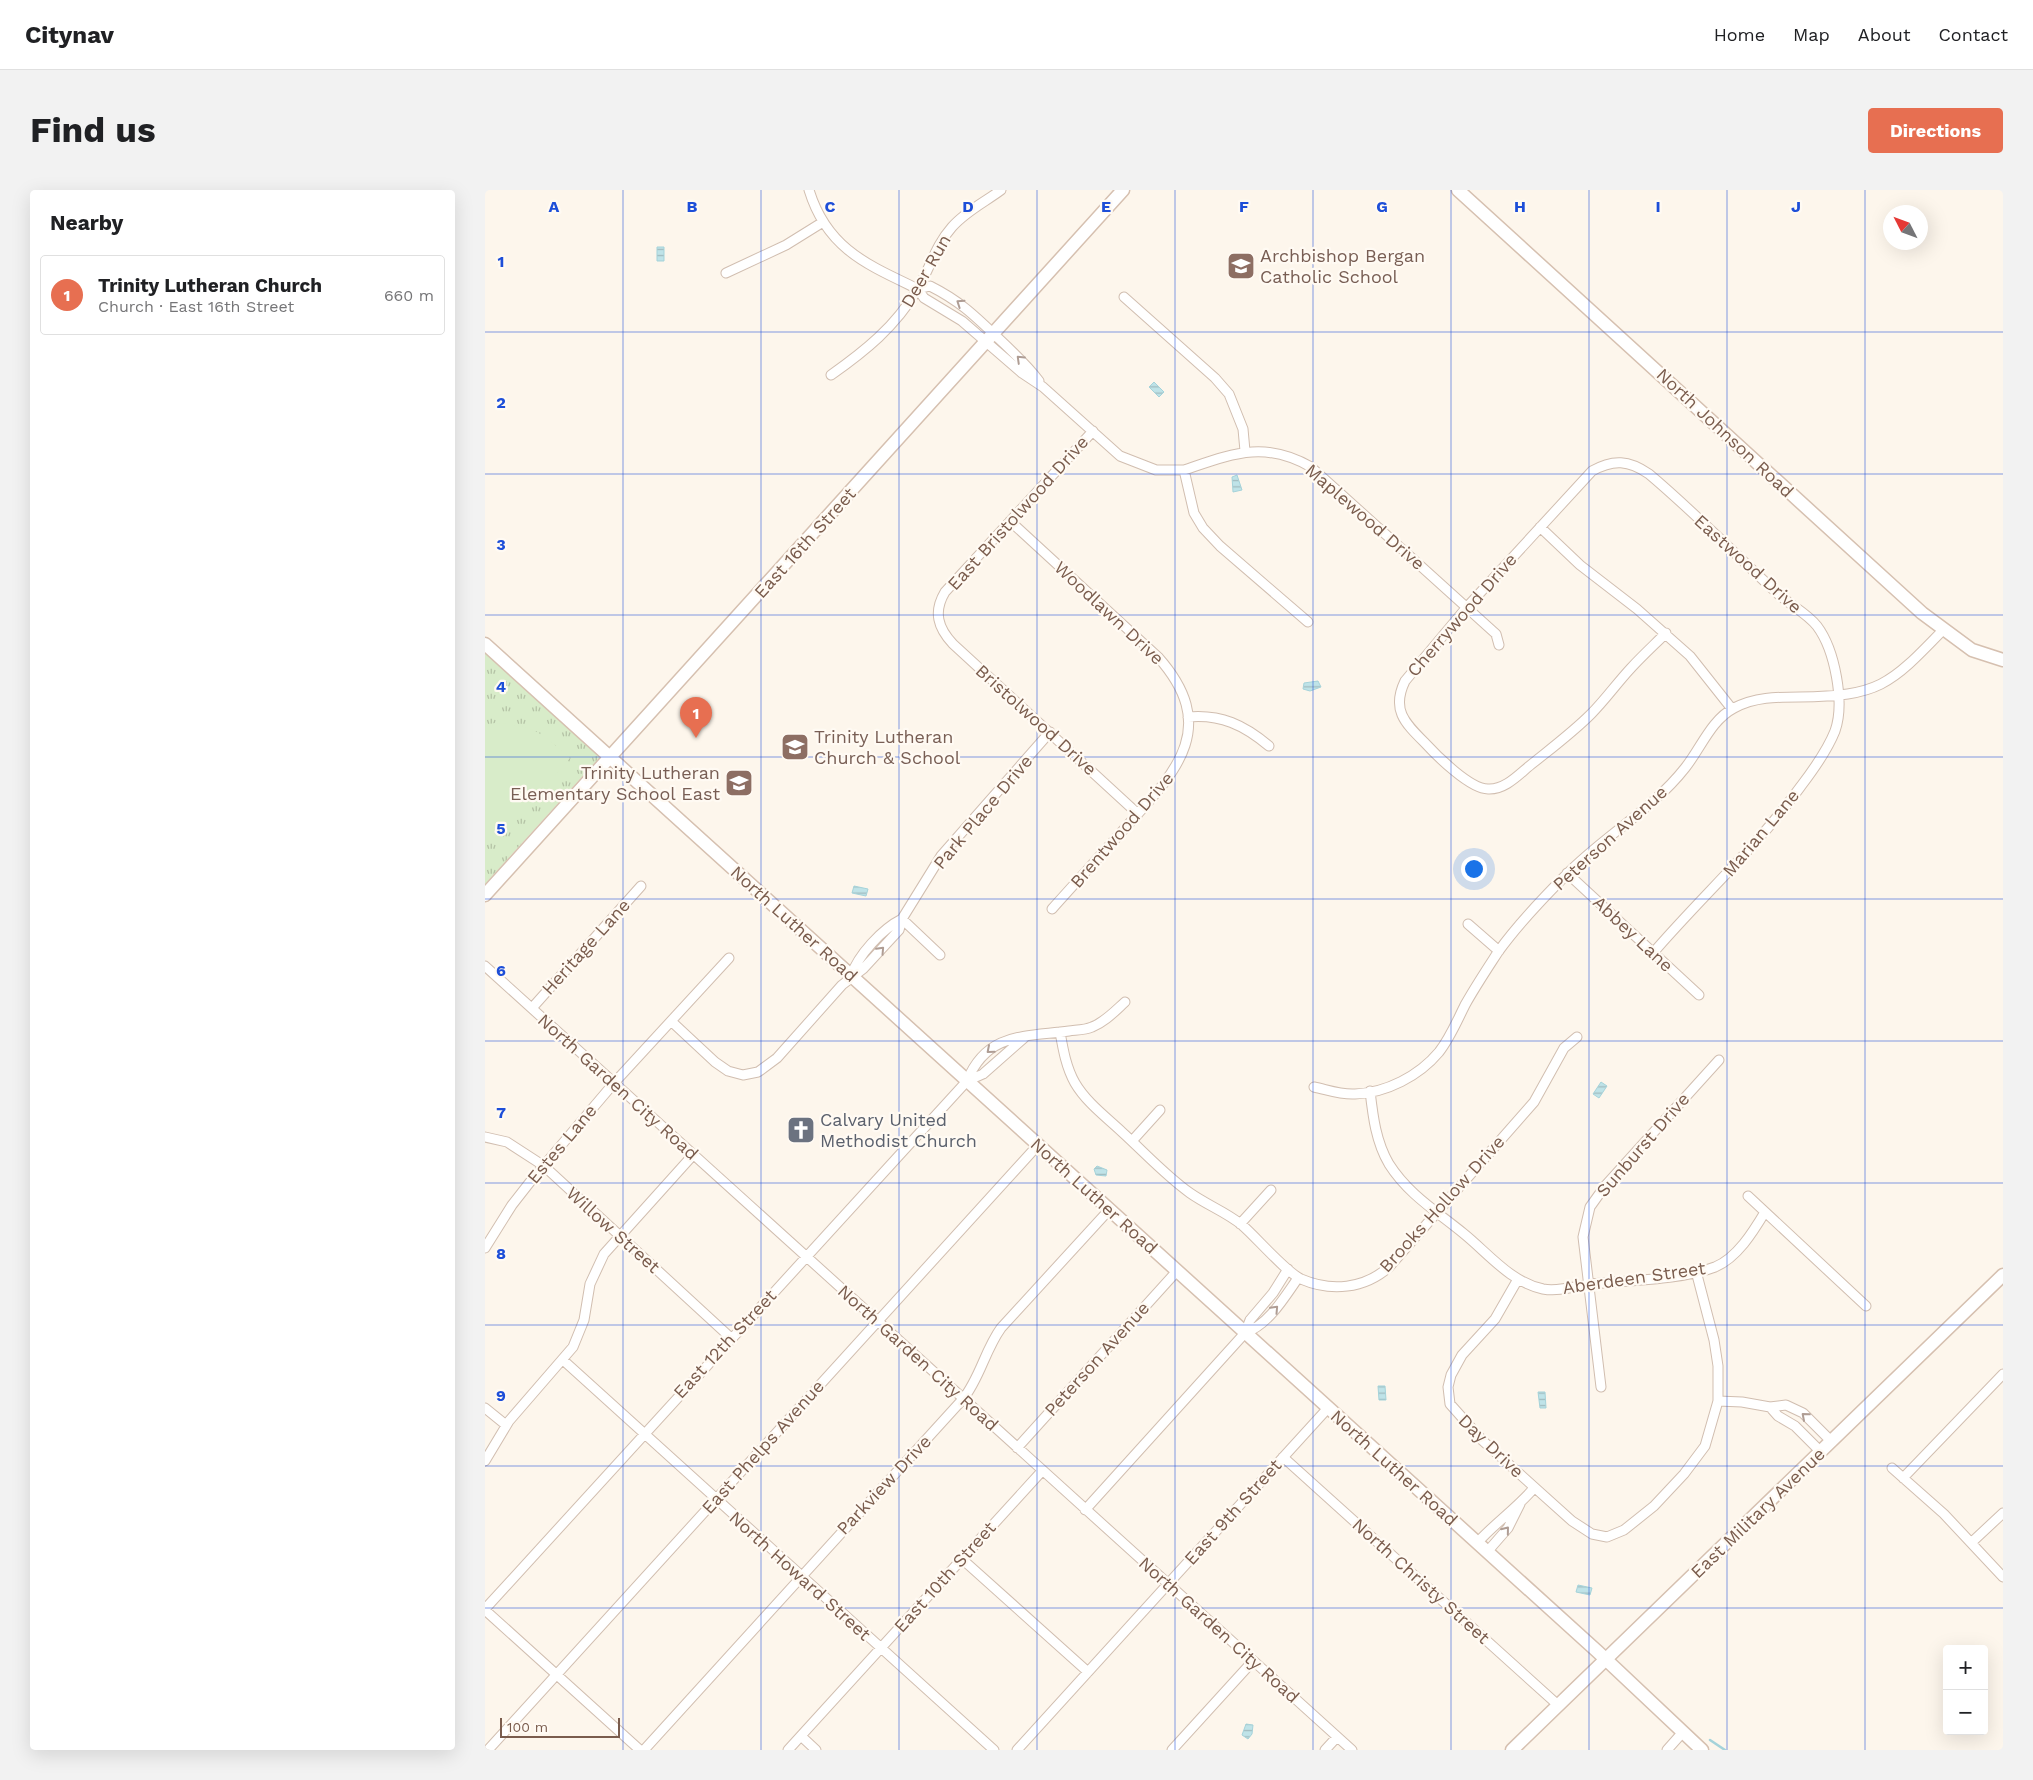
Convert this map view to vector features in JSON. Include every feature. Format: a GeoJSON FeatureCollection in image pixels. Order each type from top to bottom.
{"type":"FeatureCollection","features":[{"type":"Feature","properties":{"kind":"main road","name":"East 16th Street"},"geometry":{"type":"LineString","coordinates":[[485,895],[1123,190]]}},
{"type":"Feature","properties":{"kind":"main road","name":"North Johnson Road"},"geometry":{"type":"LineString","coordinates":[[1458,190],[1943,630],[1972,650],[2003,660]]}},
{"type":"Feature","properties":{"kind":"main road","name":"North Luther Road"},"geometry":{"type":"LineString","coordinates":[[485,644],[1606,1659],[1702,1750]]}},
{"type":"Feature","properties":{"kind":"main road","name":"East Military Avenue"},"geometry":{"type":"LineString","coordinates":[[1512,1750],[2003,1275]]}},
{"type":"Feature","properties":{"kind":"street"},"geometry":{"type":"LineString","coordinates":[[809,190],[823,222],[855,258],[918,289],[924,298],[991,338]]}},
{"type":"Feature","properties":{"kind":"street","name":"Deer Run"},"geometry":{"type":"LineString","coordinates":[[831,375],[883,335],[918,289],[939,243],[969,211],[1001,190]]}},
{"type":"Feature","properties":{"kind":"street"},"geometry":{"type":"LineString","coordinates":[[726,273],[786,245],[823,222]]}},
{"type":"Feature","properties":{"kind":"street"},"geometry":{"type":"LineString","coordinates":[[918,289],[930,286],[957,301],[972,312],[991,338]]}},
{"type":"Feature","properties":{"kind":"street"},"geometry":{"type":"LineString","coordinates":[[1124,297],[1215,378],[1229,394],[1243,428],[1245,451]]}},
{"type":"Feature","properties":{"kind":"street","name":"Maplewood Drive"},"geometry":{"type":"LineString","coordinates":[[991,338],[1028,366],[1043,387],[1120,456],[1141,466],[1156,470],[1184,470],[1245,451],[1279,453],[1311,467],[1496,634],[1499,645]]}},
{"type":"Feature","properties":{"kind":"street","name":"East Bristolwood Drive"},"geometry":{"type":"LineString","coordinates":[[939,622],[937,609],[945,592],[1093,431]]}},
{"type":"Feature","properties":{"kind":"street","name":"Cherrywood Drive"},"geometry":{"type":"LineString","coordinates":[[1617,462],[1603,465],[1592,471],[1467,607],[1405,681],[1399,693],[1399,705],[1408,725],[1432,751],[1477,787],[1487,790],[1509,782],[1569,734],[1592,713],[1630,668],[1665,633]]}},
{"type":"Feature","properties":{"kind":"street","name":"Eastwood Drive"},"geometry":{"type":"LineString","coordinates":[[1617,462],[1629,462],[1649,474],[1784,600],[1816,625],[1833,659],[1838,697]]}},
{"type":"Feature","properties":{"kind":"street"},"geometry":{"type":"LineString","coordinates":[[1184,470],[1194,513],[1203,528],[1220,546],[1308,622]]}},
{"type":"Feature","properties":{"kind":"street","name":"Woodlawn Drive"},"geometry":{"type":"LineString","coordinates":[[1010,521],[1158,657],[1180,686],[1188,717]]}},
{"type":"Feature","properties":{"kind":"street"},"geometry":{"type":"LineString","coordinates":[[1540,526],[1580,565],[1665,633],[1690,656],[1732,709]]}},
{"type":"Feature","properties":{"kind":"street","name":"Bristolwood Drive"},"geometry":{"type":"LineString","coordinates":[[939,622],[944,635],[953,644],[1138,814]]}},
{"type":"Feature","properties":{"kind":"street","name":"Peterson Avenue"},"geometry":{"type":"LineString","coordinates":[[1314,1086],[1355,1094],[1385,1089],[1402,1081],[1438,1052],[1499,951],[1567,873],[1665,790],[1685,768],[1721,717],[1732,709],[1747,701],[1765,698],[1838,697],[1876,688],[1894,678],[1943,630]]}},
{"type":"Feature","properties":{"kind":"street","name":"Marian Lane"},"geometry":{"type":"LineString","coordinates":[[1653,953],[1681,920],[1753,847],[1788,804],[1829,744],[1835,729],[1838,697]]}},
{"type":"Feature","properties":{"kind":"street"},"geometry":{"type":"LineString","coordinates":[[1188,717],[1210,717],[1237,723],[1251,731],[1269,746]]}},
{"type":"Feature","properties":{"kind":"street","name":"Brentwood Drive"},"geometry":{"type":"LineString","coordinates":[[1052,909],[1163,787],[1181,759],[1188,717]]}},
{"type":"Feature","properties":{"kind":"street","name":"Park Place Drive"},"geometry":{"type":"LineString","coordinates":[[671,1022],[715,1062],[728,1071],[743,1075],[758,1072],[777,1058],[851,976],[855,964],[892,924],[902,918],[941,856],[1050,732]]}},
{"type":"Feature","properties":{"kind":"street","name":"Abbey Lane"},"geometry":{"type":"LineString","coordinates":[[1567,873],[1699,995]]}},
{"type":"Feature","properties":{"kind":"street","name":"Heritage Lane"},"geometry":{"type":"LineString","coordinates":[[532,1008],[641,886]]}},
{"type":"Feature","properties":{"kind":"street"},"geometry":{"type":"LineString","coordinates":[[902,918],[940,955]]}},
{"type":"Feature","properties":{"kind":"street"},"geometry":{"type":"LineString","coordinates":[[1468,924],[1499,951]]}},
{"type":"Feature","properties":{"kind":"street","name":"Estes Lane"},"geometry":{"type":"LineString","coordinates":[[485,1248],[512,1205],[544,1166],[614,1084],[729,958]]}},
{"type":"Feature","properties":{"kind":"street","name":"North Garden City Road"},"geometry":{"type":"LineString","coordinates":[[485,966],[1352,1750]]}},
{"type":"Feature","properties":{"kind":"street","name":"East 12th Street"},"geometry":{"type":"LineString","coordinates":[[485,1610],[643,1434],[967,1081],[972,1068],[997,1044],[1007,1039],[1091,1028],[1105,1020],[1125,1002]]}},
{"type":"Feature","properties":{"kind":"street"},"geometry":{"type":"LineString","coordinates":[[1060,1032],[1068,1069],[1083,1095],[1190,1193],[1218,1208],[1240,1224],[1298,1278],[1282,1302],[1257,1329],[1245,1333]]}},
{"type":"Feature","properties":{"kind":"street","name":"East 12th Street"},"geometry":{"type":"LineString","coordinates":[[967,1081],[983,1074],[1025,1037]]}},
{"type":"Feature","properties":{"kind":"street","name":"Brooks Hollow Drive"},"geometry":{"type":"LineString","coordinates":[[1298,1278],[1338,1288],[1369,1281],[1389,1267],[1534,1102],[1564,1048],[1577,1037]]}},
{"type":"Feature","properties":{"kind":"street","name":"Sunburst Drive"},"geometry":{"type":"LineString","coordinates":[[1601,1387],[1583,1237],[1590,1207],[1605,1186],[1719,1060]]}},
{"type":"Feature","properties":{"kind":"street","name":"Aberdeen Street"},"geometry":{"type":"LineString","coordinates":[[1371,1091],[1375,1130],[1388,1162],[1400,1180],[1417,1198],[1518,1279],[1544,1289],[1572,1288],[1588,1284],[1678,1276],[1715,1267],[1729,1259],[1753,1232],[1765,1212]]}},
{"type":"Feature","properties":{"kind":"street"},"geometry":{"type":"LineString","coordinates":[[1132,1141],[1160,1110]]}},
{"type":"Feature","properties":{"kind":"street","name":"Willow Street"},"geometry":{"type":"LineString","coordinates":[[485,1137],[507,1142],[544,1166],[731,1338]]}},
{"type":"Feature","properties":{"kind":"street","name":"East Phelps Avenue"},"geometry":{"type":"LineString","coordinates":[[488,1750],[1038,1145]]}},
{"type":"Feature","properties":{"kind":"street"},"geometry":{"type":"LineString","coordinates":[[485,1461],[506,1425],[573,1347],[581,1331],[591,1284],[605,1254],[693,1155]]}},
{"type":"Feature","properties":{"kind":"street"},"geometry":{"type":"LineString","coordinates":[[1240,1224],[1271,1190]]}},
{"type":"Feature","properties":{"kind":"street"},"geometry":{"type":"LineString","coordinates":[[1748,1196],[1866,1306]]}},
{"type":"Feature","properties":{"kind":"street","name":"Parkview Drive"},"geometry":{"type":"LineString","coordinates":[[643,1750],[800,1576],[963,1400],[977,1376],[991,1342],[1001,1328],[1109,1210]]}},
{"type":"Feature","properties":{"kind":"street"},"geometry":{"type":"LineString","coordinates":[[1085,1510],[1245,1333],[1250,1320],[1273,1293],[1288,1269]]}},
{"type":"Feature","properties":{"kind":"street","name":"Peterson Avenue"},"geometry":{"type":"LineString","coordinates":[[1017,1448],[1177,1271]]}},
{"type":"Feature","properties":{"kind":"street","name":"Day Drive"},"geometry":{"type":"LineString","coordinates":[[1518,1279],[1495,1319],[1462,1355],[1451,1375],[1447,1387],[1450,1404],[1460,1418],[1581,1529],[1607,1537],[1624,1530],[1653,1506],[1696,1460],[1705,1446],[1718,1402],[1718,1366],[1714,1340],[1696,1271]]}},
{"type":"Feature","properties":{"kind":"street","name":"North Howard Street"},"geometry":{"type":"LineString","coordinates":[[563,1360],[994,1750]]}},
{"type":"Feature","properties":{"kind":"street"},"geometry":{"type":"LineString","coordinates":[[1903,1478],[2003,1374]]}},
{"type":"Feature","properties":{"kind":"street"},"geometry":{"type":"LineString","coordinates":[[1718,1402],[1742,1402],[1771,1407],[1786,1405],[1798,1410],[1832,1442]]}},
{"type":"Feature","properties":{"kind":"street"},"geometry":{"type":"LineString","coordinates":[[1771,1407],[1778,1416],[1795,1426],[1821,1452]]}},
{"type":"Feature","properties":{"kind":"street"},"geometry":{"type":"LineString","coordinates":[[485,1408],[506,1425]]}},
{"type":"Feature","properties":{"kind":"street","name":"East 9th Street"},"geometry":{"type":"LineString","coordinates":[[1017,1750],[1328,1408]]}},
{"type":"Feature","properties":{"kind":"street","name":"North Christy Street"},"geometry":{"type":"LineString","coordinates":[[1283,1457],[1558,1705]]}},
{"type":"Feature","properties":{"kind":"street"},"geometry":{"type":"LineString","coordinates":[[1892,1468],[1972,1542],[2003,1577]]}},
{"type":"Feature","properties":{"kind":"street","name":"East 10th Street"},"geometry":{"type":"LineString","coordinates":[[788,1750],[1042,1471]]}},
{"type":"Feature","properties":{"kind":"street"},"geometry":{"type":"LineString","coordinates":[[1482,1548],[1497,1521],[1520,1504],[1535,1488]]}},
{"type":"Feature","properties":{"kind":"street"},"geometry":{"type":"LineString","coordinates":[[1482,1548],[1508,1528],[1520,1504]]}},
{"type":"Feature","properties":{"kind":"street"},"geometry":{"type":"LineString","coordinates":[[1972,1542],[2003,1513]]}},
{"type":"Feature","properties":{"kind":"street"},"geometry":{"type":"LineString","coordinates":[[962,1559],[1088,1672]]}},
{"type":"Feature","properties":{"kind":"street"},"geometry":{"type":"LineString","coordinates":[[485,1610],[639,1750]]}},
{"type":"Feature","properties":{"kind":"street"},"geometry":{"type":"LineString","coordinates":[[1172,1750],[1253,1661]]}},
{"type":"Feature","properties":{"kind":"street"},"geometry":{"type":"LineString","coordinates":[[1667,1750],[1683,1732]]}},
{"type":"Feature","properties":{"kind":"street"},"geometry":{"type":"LineString","coordinates":[[801,1736],[816,1750]]}},
{"type":"Feature","properties":{"kind":"street"},"geometry":{"type":"LineString","coordinates":[[1325,1750],[1337,1736]]}},
{"type":"Feature","properties":{"kind":"green space"},"geometry":{"type":"Polygon","coordinates":[[[485,652],[600,757],[485,884],[485,652]]]}},
{"type":"Feature","properties":{"kind":"green space"},"geometry":{"type":"Polygon","coordinates":[[[495,723],[520,726],[537,732],[570,758],[499,840],[485,841],[485,725],[495,723]]]}},
{"type":"Feature","properties":{"kind":"water"},"geometry":{"type":"Polygon","coordinates":[[[657,247],[664,247],[664,261],[657,261],[657,247]]]}},
{"type":"Feature","properties":{"kind":"water"},"geometry":{"type":"Polygon","coordinates":[[[1154,382],[1164,392],[1159,397],[1149,387],[1154,382]]]}},
{"type":"Feature","properties":{"kind":"water"},"geometry":{"type":"Polygon","coordinates":[[[1237,475],[1242,490],[1233,492],[1232,477],[1237,475]]]}},
{"type":"Feature","properties":{"kind":"water"},"geometry":{"type":"Polygon","coordinates":[[[1318,681],[1321,687],[1310,691],[1303,689],[1304,683],[1318,681]]]}},
{"type":"Feature","properties":{"kind":"water"},"geometry":{"type":"Polygon","coordinates":[[[854,886],[868,889],[866,896],[852,893],[854,886]]]}},
{"type":"Feature","properties":{"kind":"water"},"geometry":{"type":"Polygon","coordinates":[[[1601,1082],[1607,1086],[1599,1098],[1593,1094],[1601,1082]]]}},
{"type":"Feature","properties":{"kind":"water"},"geometry":{"type":"Polygon","coordinates":[[[1097,1166],[1107,1170],[1106,1176],[1096,1175],[1094,1169],[1097,1166]]]}},
{"type":"Feature","properties":{"kind":"water"},"geometry":{"type":"Polygon","coordinates":[[[1378,1386],[1385,1386],[1386,1400],[1379,1400],[1378,1386]]]}},
{"type":"Feature","properties":{"kind":"water"},"geometry":{"type":"Polygon","coordinates":[[[1538,1392],[1545,1392],[1546,1408],[1540,1408],[1538,1392]]]}},
{"type":"Feature","properties":{"kind":"water"},"geometry":{"type":"Polygon","coordinates":[[[1578,1585],[1592,1588],[1590,1595],[1576,1592],[1578,1585]]]}},
{"type":"Feature","properties":{"kind":"water"},"geometry":{"type":"Polygon","coordinates":[[[1246,1724],[1253,1725],[1252,1734],[1248,1739],[1242,1735],[1246,1724]]]}},
{"type":"Feature","properties":{"kind":"waterway"},"geometry":{"type":"LineString","coordinates":[[1710,1740],[1725,1750]]}},
{"type":"Feature","properties":{"kind":"place","name":"Archbishop Bergan Catholic School"},"geometry":{"type":"Point","coordinates":[1241,266]}},
{"type":"Feature","properties":{"kind":"place","name":"Trinity Lutheran Church"},"geometry":{"type":"Point","coordinates":[696,738]}},
{"type":"Feature","properties":{"kind":"place","name":"Trinity Lutheran Church & School"},"geometry":{"type":"Point","coordinates":[795,747]}},
{"type":"Feature","properties":{"kind":"place","name":"Trinity Lutheran Elementary School East"},"geometry":{"type":"Point","coordinates":[739,783]}},
{"type":"Feature","properties":{"kind":"place","name":"Calvary United Methodist Church"},"geometry":{"type":"Point","coordinates":[801,1130]}}]}
